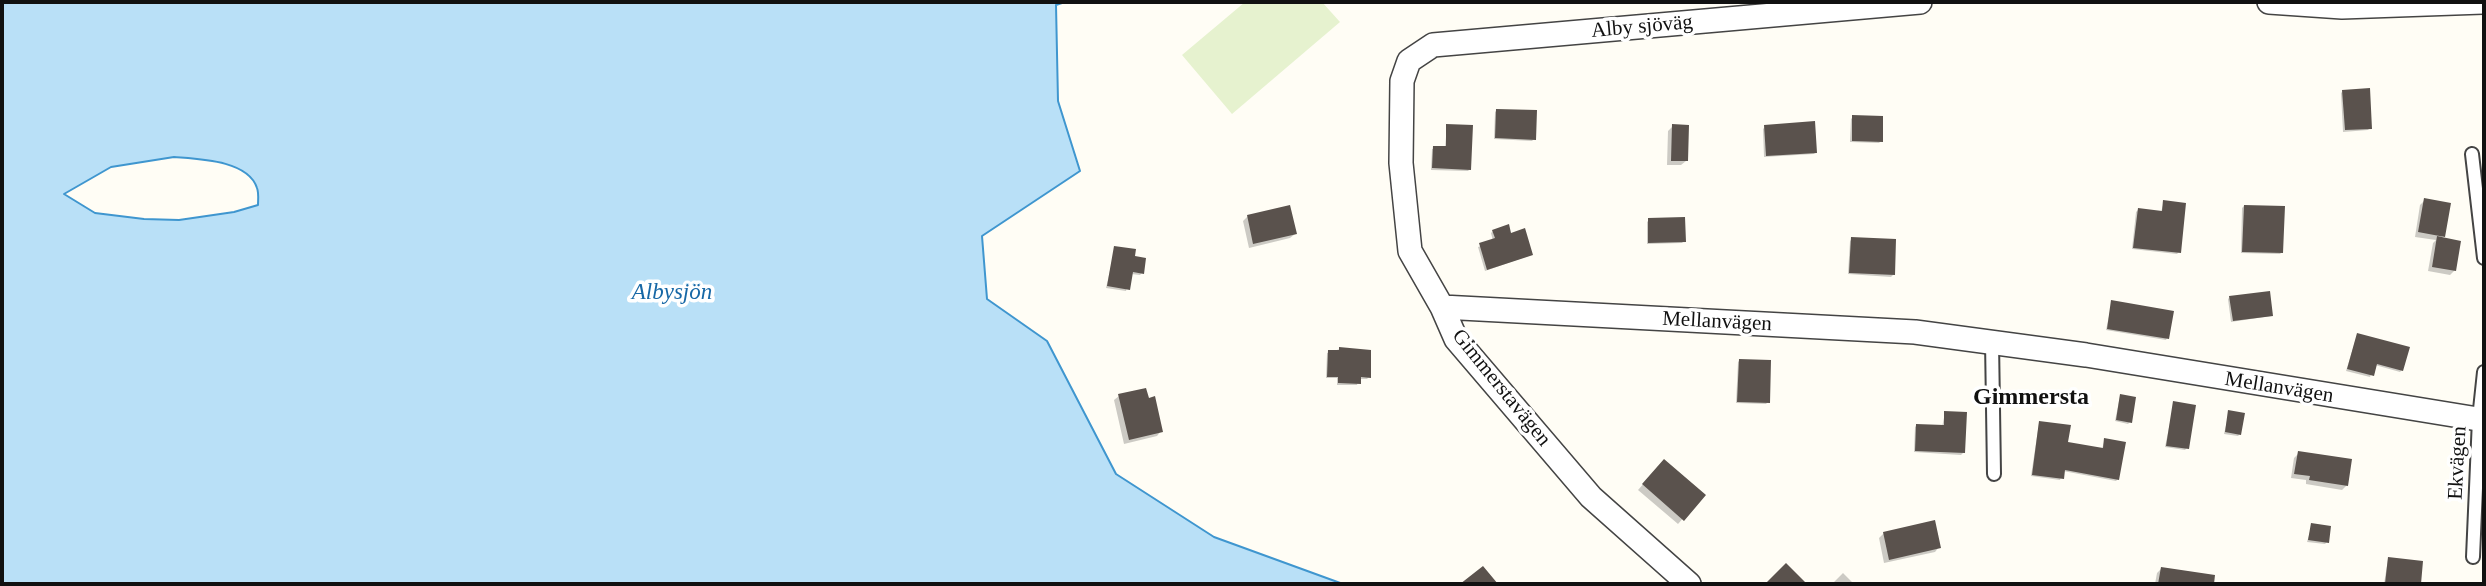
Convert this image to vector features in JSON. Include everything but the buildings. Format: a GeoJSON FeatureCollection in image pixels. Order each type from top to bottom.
{"type":"FeatureCollection","features":[{"type":"Feature","properties":{"kind":"street","name":"Alby sjöväg"},"geometry":{"type":"LineString","coordinates":[[1409,61],[1433,46],[1920,2]]}},
{"type":"Feature","properties":{"kind":"street"},"geometry":{"type":"LineString","coordinates":[[2269,2],[2342,7],[2483,2]]}},
{"type":"Feature","properties":{"kind":"street","name":"Gimmerstavägen"},"geometry":{"type":"LineString","coordinates":[[1409,61],[1402,81],[1401,163],[1410,251],[1442,307],[1456,339],[1591,497],[1689,584]]}},
{"type":"Feature","properties":{"kind":"street","name":"Mellanvägen"},"geometry":{"type":"LineString","coordinates":[[1442,307],[1915,332],[1992,341],[2482,419]]}},
{"type":"Feature","properties":{"kind":"lane"},"geometry":{"type":"LineString","coordinates":[[2472,153],[2484,258]]}},
{"type":"Feature","properties":{"kind":"lane"},"geometry":{"type":"LineString","coordinates":[[1992,341],[1994,474]]}},
{"type":"Feature","properties":{"kind":"lane","name":"Ekvägen"},"geometry":{"type":"LineString","coordinates":[[2473,557],[2484,372]]}},
{"type":"Feature","properties":{"kind":"green space"},"geometry":{"type":"Polygon","coordinates":[[[1245,2],[1322,2],[1340,22],[1232,114],[1182,55],[1245,2]]]}},
{"type":"Feature","properties":{"kind":"water","name":"Albysjön"},"geometry":{"type":"Polygon","coordinates":[[[2,2],[1065,2],[1056,5],[1058,101],[1080,171],[982,236],[987,299],[1047,341],[1116,474],[1214,537],[1343,584],[2,584],[2,2]],[[174,157],[111,167],[64,194],[95,213],[144,219],[179,220],[234,212],[258,205],[257,188],[244,172],[233,166],[208,160],[174,157]]]}},
{"type":"Feature","properties":{"kind":"district","name":"Gimmersta"},"geometry":{"type":"Point","coordinates":[2031,398]}}]}
